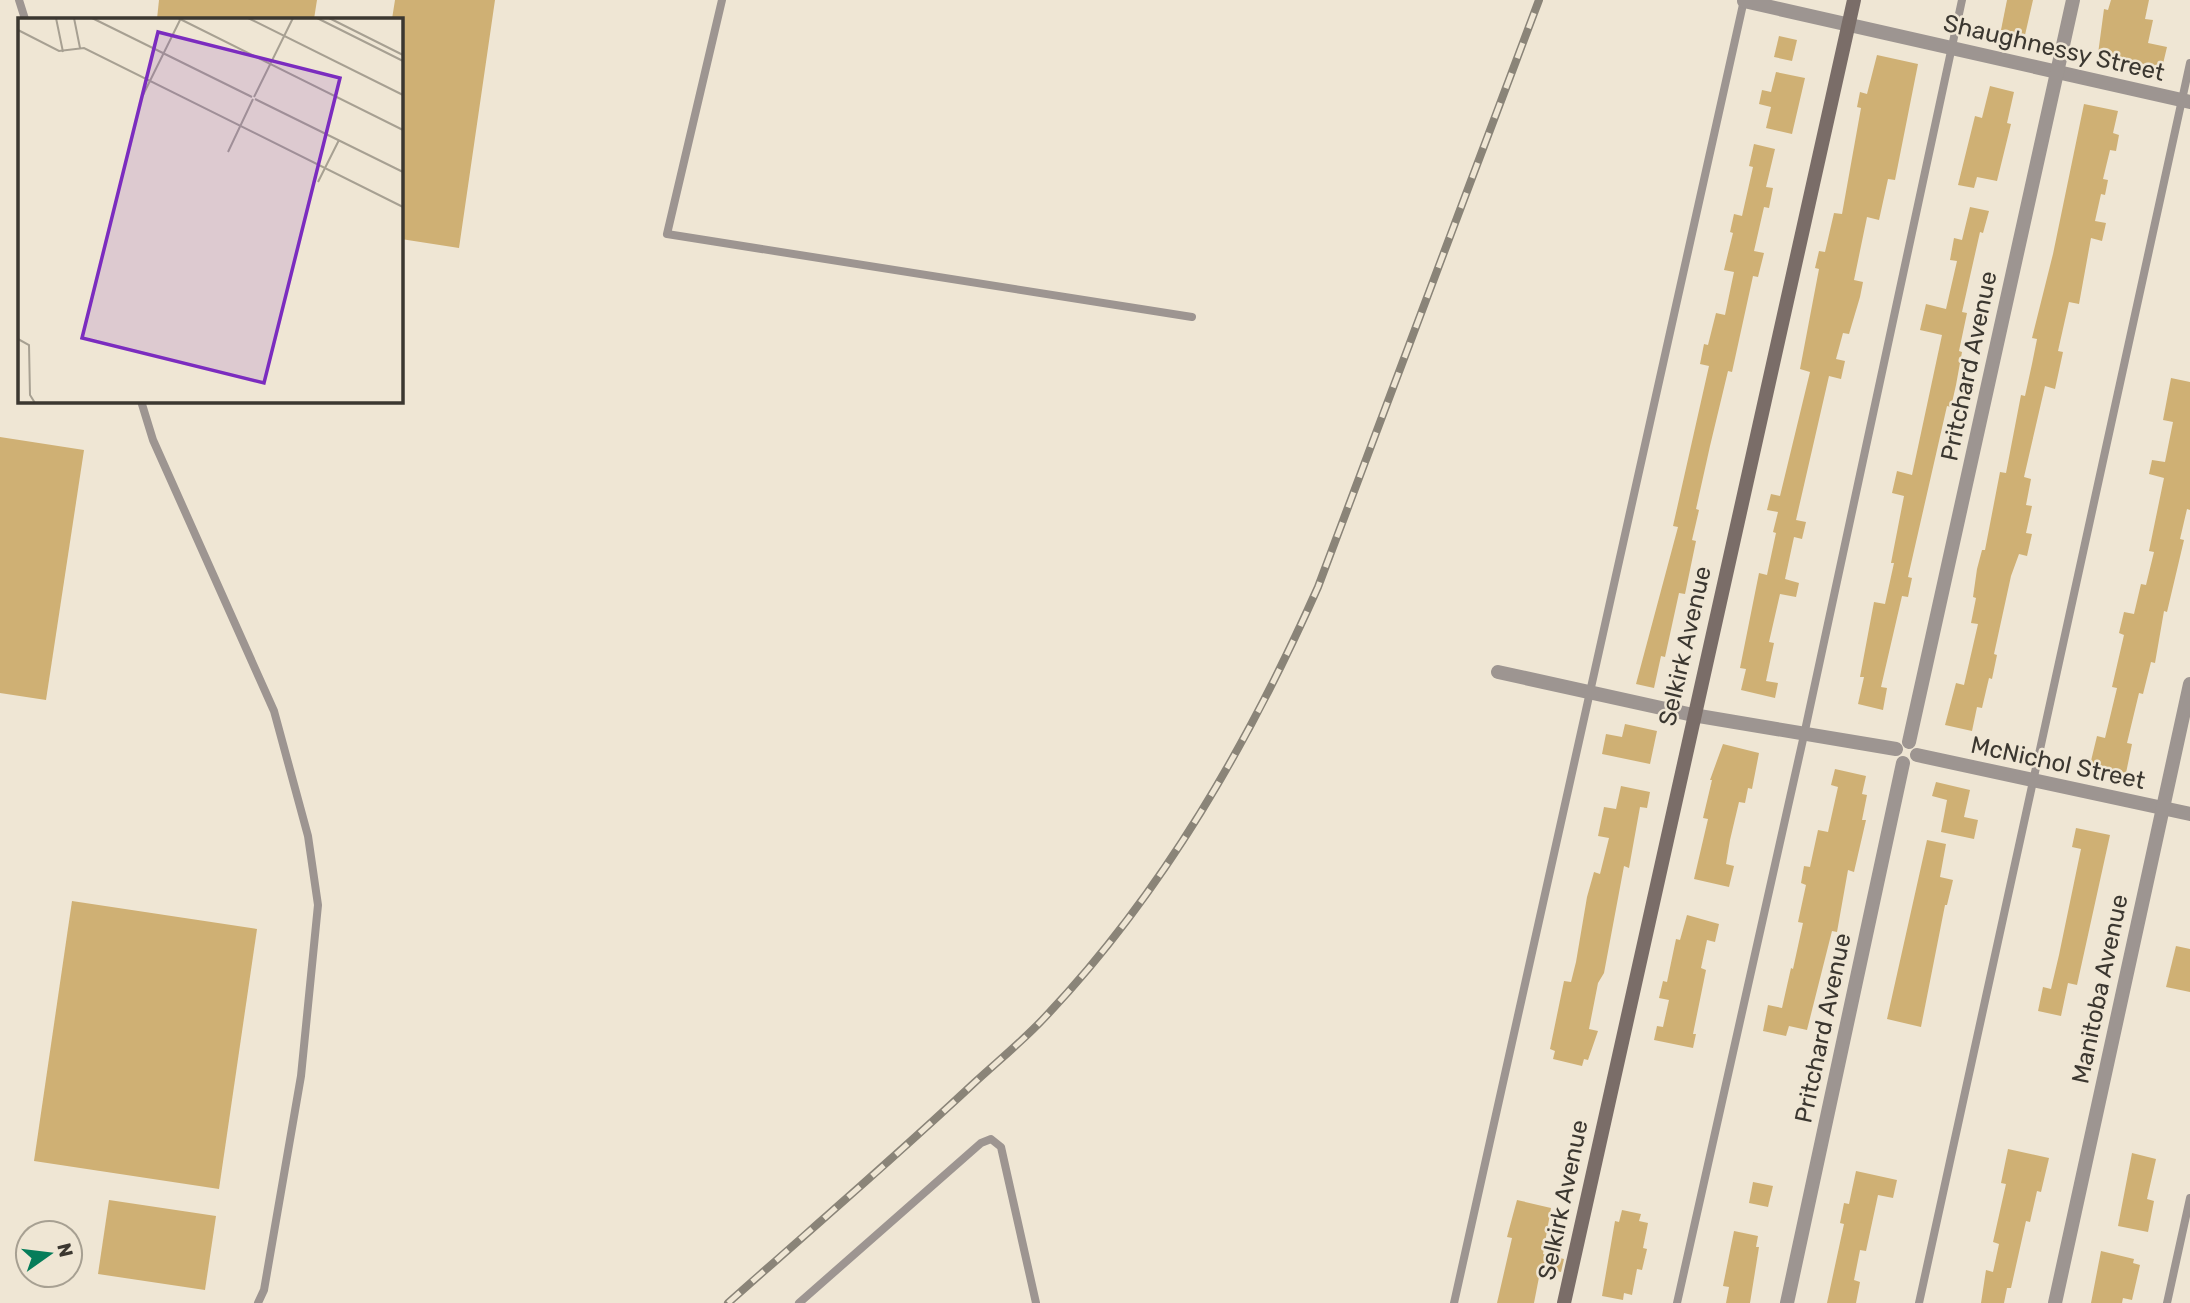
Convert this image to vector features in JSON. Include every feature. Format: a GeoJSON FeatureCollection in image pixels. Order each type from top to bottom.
{"type":"FeatureCollection","features":[{"type":"Feature","properties":{"kind":"street","name":"Shaughnessy Street"},"geometry":{"type":"LineString","coordinates":[[1744,0],[1848,26],[2186,101]]}},
{"type":"Feature","properties":{"kind":"street","name":"Selkirk Avenue"},"geometry":{"type":"LineString","coordinates":[[1564,1303],[1854,0]]}},
{"type":"Feature","properties":{"kind":"street","name":"Pritchard Avenue"},"geometry":{"type":"LineString","coordinates":[[1913,748],[2073,0]]}},
{"type":"Feature","properties":{"kind":"street"},"geometry":{"type":"LineString","coordinates":[[1498,672],[1693,715],[1896,750]]}},
{"type":"Feature","properties":{"kind":"street","name":"Manitoba Avenue"},"geometry":{"type":"LineString","coordinates":[[2055,1303],[2190,684]]}},
{"type":"Feature","properties":{"kind":"street"},"geometry":{"type":"LineString","coordinates":[[1901,743],[1913,748],[1912,761],[1903,763],[1896,750],[1901,743]]}},
{"type":"Feature","properties":{"kind":"street","name":"McNichol Street"},"geometry":{"type":"LineString","coordinates":[[1913,748],[2034,782],[2190,814]]}},
{"type":"Feature","properties":{"kind":"street","name":"Pritchard Avenue"},"geometry":{"type":"LineString","coordinates":[[1787,1303],[1903,763]]}},
{"type":"Feature","properties":{"kind":"lane"},"geometry":{"type":"LineString","coordinates":[[19,0],[24,18]]}},
{"type":"Feature","properties":{"kind":"lane"},"geometry":{"type":"LineString","coordinates":[[722,0],[667,234],[1192,317]]}},
{"type":"Feature","properties":{"kind":"lane"},"geometry":{"type":"LineString","coordinates":[[1454,1303],[1744,0]]}},
{"type":"Feature","properties":{"kind":"lane"},"geometry":{"type":"LineString","coordinates":[[1677,1303],[1804,735],[1962,0]]}},
{"type":"Feature","properties":{"kind":"lane"},"geometry":{"type":"LineString","coordinates":[[1919,1303],[2186,101],[2190,63]]}},
{"type":"Feature","properties":{"kind":"lane"},"geometry":{"type":"LineString","coordinates":[[141,402],[153,440],[274,711],[308,836],[318,905],[301,1076],[264,1290],[258,1303]]}},
{"type":"Feature","properties":{"kind":"lane"},"geometry":{"type":"LineString","coordinates":[[799,1303],[972,1151],[991,1139],[1001,1147],[1036,1303]]}},
{"type":"Feature","properties":{"kind":"lane"},"geometry":{"type":"LineString","coordinates":[[2167,1303],[2190,1198]]}},
{"type":"Feature","properties":{"kind":"building"},"geometry":{"type":"Polygon","coordinates":[[[159,0],[317,0],[314,18],[157,18],[159,0]]]}},
{"type":"Feature","properties":{"kind":"building"},"geometry":{"type":"Polygon","coordinates":[[[395,0],[495,0],[459,248],[402,239],[402,18],[392,18],[395,0]]]}},
{"type":"Feature","properties":{"kind":"building"},"geometry":{"type":"Polygon","coordinates":[[[2007,0],[2033,0],[2025,35],[2001,30],[2007,0]]]}},
{"type":"Feature","properties":{"kind":"building"},"geometry":{"type":"Polygon","coordinates":[[[2111,0],[2149,0],[2145,19],[2153,20],[2148,43],[2167,47],[2162,68],[2098,54],[2104,9],[2108,10],[2111,0]]]}},
{"type":"Feature","properties":{"kind":"building"},"geometry":{"type":"Polygon","coordinates":[[[1779,36],[1797,40],[1792,61],[1774,57],[1779,36]]]}},
{"type":"Feature","properties":{"kind":"building"},"geometry":{"type":"Polygon","coordinates":[[[1877,55],[1918,64],[1895,180],[1888,179],[1879,220],[1867,217],[1854,280],[1863,282],[1860,297],[1849,334],[1843,333],[1836,359],[1845,361],[1841,379],[1829,376],[1796,520],[1806,522],[1802,539],[1794,537],[1785,579],[1799,583],[1796,597],[1780,594],[1769,642],[1774,643],[1766,681],[1778,683],[1775,698],[1741,690],[1746,669],[1740,668],[1759,573],[1767,575],[1776,533],[1773,532],[1778,512],[1767,510],[1771,494],[1780,496],[1810,372],[1800,369],[1819,269],[1815,268],[1819,251],[1825,252],[1834,213],[1842,214],[1861,108],[1857,107],[1860,92],[1867,94],[1877,55]]]}},
{"type":"Feature","properties":{"kind":"building"},"geometry":{"type":"Polygon","coordinates":[[[1776,72],[1805,78],[1792,134],[1766,128],[1771,107],[1759,104],[1762,90],[1771,92],[1776,72]]]}},
{"type":"Feature","properties":{"kind":"building"},"geometry":{"type":"Polygon","coordinates":[[[1990,86],[2014,92],[2007,123],[2011,124],[1997,181],[1977,177],[1974,188],[1958,185],[1975,116],[1982,118],[1990,86]]]}},
{"type":"Feature","properties":{"kind":"building"},"geometry":{"type":"Polygon","coordinates":[[[2084,104],[2118,111],[2113,133],[2119,135],[2116,151],[2110,150],[2103,179],[2108,180],[2105,195],[2101,194],[2095,221],[2106,223],[2102,241],[2091,238],[2079,304],[2069,302],[2058,351],[2063,352],[2055,389],[2045,386],[2024,477],[2031,479],[2026,505],[2032,506],[2026,533],[2032,534],[2027,556],[2019,554],[2011,576],[1994,654],[1997,655],[1992,679],[1989,678],[1982,708],[1977,707],[1972,731],[1945,725],[1956,683],[1964,685],[1978,624],[1971,623],[1976,598],[1973,597],[1977,569],[1982,550],[1985,550],[2000,472],[2006,473],[2021,395],[2025,396],[2037,339],[2032,338],[2053,254],[2084,104]]]}},
{"type":"Feature","properties":{"kind":"building"},"geometry":{"type":"Polygon","coordinates":[[[1754,144],[1775,149],[1766,187],[1773,188],[1769,208],[1764,207],[1754,251],[1764,253],[1758,277],[1753,276],[1732,372],[1728,371],[1710,446],[1696,509],[1699,510],[1692,540],[1696,541],[1685,594],[1679,593],[1665,657],[1661,656],[1654,688],[1636,684],[1678,527],[1673,526],[1709,366],[1700,364],[1704,344],[1708,345],[1716,313],[1725,315],[1734,272],[1724,270],[1733,233],[1730,232],[1734,214],[1742,216],[1753,167],[1749,166],[1754,144]]]}},
{"type":"Feature","properties":{"kind":"building"},"geometry":{"type":"Polygon","coordinates":[[[1970,207],[1989,211],[1983,233],[1980,232],[1962,312],[1967,313],[1959,351],[1962,352],[1956,385],[1951,407],[1947,406],[1908,577],[1912,578],[1908,597],[1902,596],[1881,687],[1887,688],[1883,710],[1858,704],[1864,677],[1860,677],[1874,602],[1885,604],[1894,563],[1891,563],[1904,496],[1892,493],[1897,471],[1912,475],[1942,335],[1920,330],[1926,304],[1946,309],[1957,261],[1950,260],[1954,238],[1962,240],[1970,207]]]}},
{"type":"Feature","properties":{"kind":"building"},"geometry":{"type":"Polygon","coordinates":[[[2171,378],[2190,382],[2190,510],[2187,509],[2180,539],[2184,540],[2167,612],[2164,611],[2155,663],[2151,662],[2143,694],[2139,693],[2127,743],[2132,744],[2126,773],[2090,765],[2097,736],[2105,738],[2117,688],[2112,687],[2124,635],[2119,633],[2124,612],[2134,614],[2141,584],[2146,585],[2154,552],[2149,551],[2164,478],[2149,474],[2152,460],[2165,462],[2173,422],[2163,420],[2171,378]]]}},
{"type":"Feature","properties":{"kind":"building"},"geometry":{"type":"Polygon","coordinates":[[[0,437],[84,450],[46,700],[0,693],[0,437]]]}},
{"type":"Feature","properties":{"kind":"building"},"geometry":{"type":"Polygon","coordinates":[[[1625,724],[1657,731],[1650,764],[1602,754],[1606,734],[1622,737],[1625,724]]]}},
{"type":"Feature","properties":{"kind":"building"},"geometry":{"type":"Polygon","coordinates":[[[1723,744],[1759,753],[1752,789],[1748,788],[1745,803],[1739,802],[1730,840],[1726,864],[1734,866],[1729,887],[1694,879],[1708,819],[1703,818],[1710,780],[1723,744]]]}},
{"type":"Feature","properties":{"kind":"building"},"geometry":{"type":"Polygon","coordinates":[[[1835,769],[1866,776],[1862,794],[1867,795],[1862,820],[1866,820],[1854,872],[1848,870],[1837,932],[1832,931],[1807,1030],[1789,1026],[1786,1036],[1763,1031],[1768,1005],[1782,1008],[1791,968],[1793,969],[1803,923],[1798,922],[1806,885],[1801,883],[1804,866],[1810,867],[1818,830],[1828,832],[1838,787],[1831,785],[1835,769]]]}},
{"type":"Feature","properties":{"kind":"building"},"geometry":{"type":"Polygon","coordinates":[[[1936,782],[1970,790],[1964,817],[1978,820],[1974,839],[1941,832],[1947,800],[1932,796],[1936,782]]]}},
{"type":"Feature","properties":{"kind":"building"},"geometry":{"type":"Polygon","coordinates":[[[1621,786],[1650,792],[1647,808],[1640,807],[1629,868],[1624,866],[1604,973],[1598,983],[1589,1029],[1598,1031],[1588,1060],[1584,1059],[1582,1066],[1553,1059],[1555,1051],[1550,1049],[1564,981],[1571,982],[1576,962],[1587,897],[1594,872],[1600,874],[1609,838],[1598,836],[1604,807],[1616,809],[1621,786]]]}},
{"type":"Feature","properties":{"kind":"building"},"geometry":{"type":"Polygon","coordinates":[[[2076,828],[2110,835],[2077,985],[2068,983],[2061,1016],[2038,1011],[2043,987],[2051,989],[2059,955],[2081,849],[2072,847],[2076,828]]]}},
{"type":"Feature","properties":{"kind":"building"},"geometry":{"type":"Polygon","coordinates":[[[1927,840],[1946,844],[1940,877],[1953,880],[1945,905],[1921,1027],[1887,1019],[1927,840]]]}},
{"type":"Feature","properties":{"kind":"building"},"geometry":{"type":"Polygon","coordinates":[[[72,901],[257,929],[219,1189],[34,1161],[72,901]]]}},
{"type":"Feature","properties":{"kind":"building"},"geometry":{"type":"Polygon","coordinates":[[[1687,915],[1719,924],[1715,942],[1707,940],[1701,968],[1706,970],[1693,1034],[1696,1034],[1693,1048],[1654,1040],[1657,1026],[1663,1027],[1669,1000],[1659,998],[1663,981],[1667,982],[1676,939],[1680,940],[1687,915]]]}},
{"type":"Feature","properties":{"kind":"building"},"geometry":{"type":"Polygon","coordinates":[[[2176,946],[2190,949],[2190,992],[2166,987],[2176,946]]]}},
{"type":"Feature","properties":{"kind":"building"},"geometry":{"type":"Polygon","coordinates":[[[2008,1149],[2049,1158],[2041,1192],[2037,1191],[2030,1222],[2026,1221],[2011,1288],[2007,1288],[2004,1303],[1981,1303],[1986,1270],[1993,1272],[1999,1244],[1993,1242],[2006,1184],[2001,1183],[2008,1149]]]}},
{"type":"Feature","properties":{"kind":"building"},"geometry":{"type":"Polygon","coordinates":[[[2132,1153],[2156,1159],[2147,1199],[2154,1201],[2148,1232],[2118,1226],[2132,1153]]]}},
{"type":"Feature","properties":{"kind":"building"},"geometry":{"type":"Polygon","coordinates":[[[1856,1171],[1897,1180],[1893,1198],[1878,1195],[1866,1251],[1860,1250],[1854,1280],[1860,1282],[1856,1303],[1827,1303],[1844,1224],[1840,1223],[1844,1203],[1849,1204],[1856,1171]]]}},
{"type":"Feature","properties":{"kind":"building"},"geometry":{"type":"Polygon","coordinates":[[[1753,1182],[1773,1186],[1768,1207],[1749,1203],[1753,1182]]]}},
{"type":"Feature","properties":{"kind":"building"},"geometry":{"type":"Polygon","coordinates":[[[109,1200],[216,1216],[205,1290],[98,1274],[109,1200]]]}},
{"type":"Feature","properties":{"kind":"building"},"geometry":{"type":"Polygon","coordinates":[[[1517,1200],[1551,1208],[1543,1254],[1564,1259],[1561,1272],[1541,1267],[1534,1303],[1497,1303],[1512,1238],[1507,1237],[1517,1200]]]}},
{"type":"Feature","properties":{"kind":"building"},"geometry":{"type":"Polygon","coordinates":[[[1622,1210],[1641,1214],[1639,1221],[1648,1223],[1643,1248],[1647,1249],[1642,1270],[1637,1269],[1632,1295],[1624,1293],[1623,1300],[1602,1296],[1615,1221],[1619,1222],[1622,1210]]]}},
{"type":"Feature","properties":{"kind":"building"},"geometry":{"type":"Polygon","coordinates":[[[1734,1231],[1758,1236],[1756,1247],[1759,1247],[1750,1303],[1726,1303],[1729,1287],[1723,1286],[1734,1231]]]}},
{"type":"Feature","properties":{"kind":"building"},"geometry":{"type":"Polygon","coordinates":[[[2101,1251],[2134,1259],[2133,1263],[2140,1265],[2132,1300],[2123,1298],[2122,1303],[2091,1303],[2101,1251]]]}},
{"type":"Feature","properties":{"kind":"railway"},"geometry":{"type":"LineString","coordinates":[[728,1303],[1038,1024],[1129,918],[1200,813],[1263,702],[1318,587],[1539,0]]}}]}
